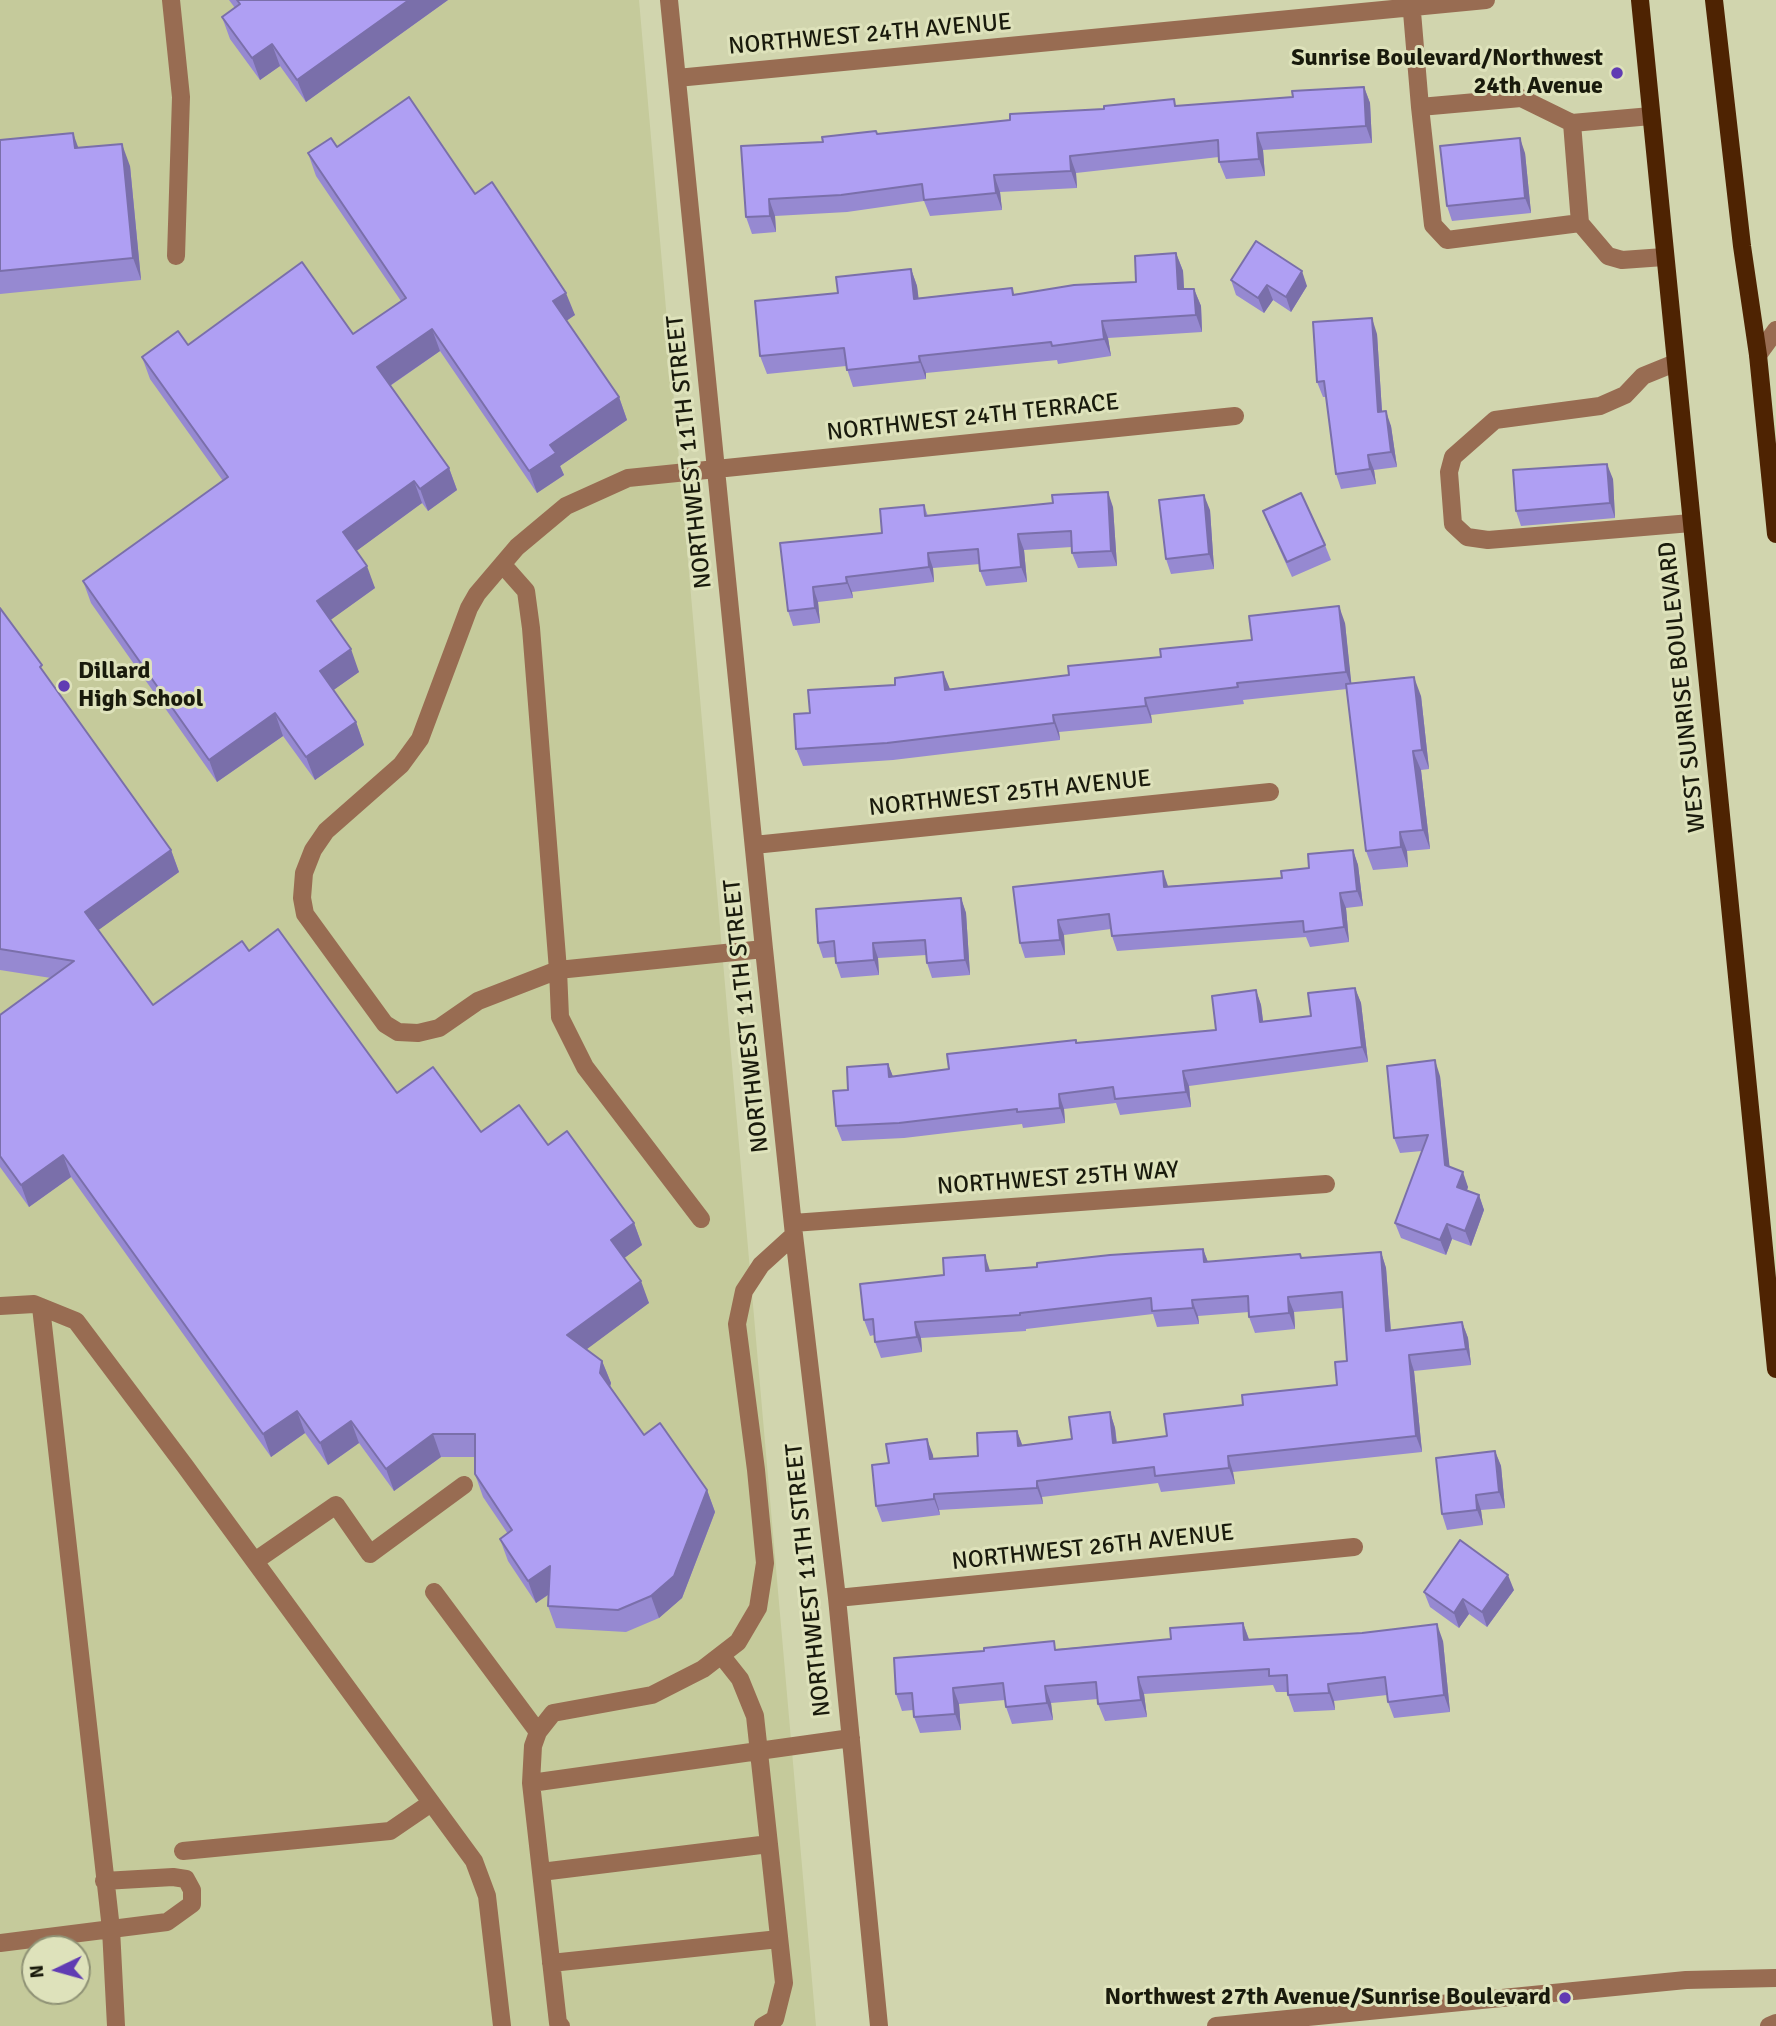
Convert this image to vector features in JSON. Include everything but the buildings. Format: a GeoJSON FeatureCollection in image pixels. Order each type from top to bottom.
{"type":"FeatureCollection","features":[{"type":"Feature","properties":{"kind":"main road","name":"WEST SUNRISE BOULEVARD"},"geometry":{"type":"LineString","coordinates":[[1640,0],[1776,1368]]}},
{"type":"Feature","properties":{"kind":"main road"},"geometry":{"type":"LineString","coordinates":[[1714,0],[1742,246],[1758,355],[1776,534]]}},
{"type":"Feature","properties":{"kind":"street"},"geometry":{"type":"LineString","coordinates":[[171,0],[181,97],[176,256]]}},
{"type":"Feature","properties":{"kind":"street","name":"NORTHWEST 11TH STREET"},"geometry":{"type":"LineString","coordinates":[[669,0],[764,948],[837,1598],[879,2026]]}},
{"type":"Feature","properties":{"kind":"street","name":"NORTHWEST 24TH AVENUE"},"geometry":{"type":"LineString","coordinates":[[677,78],[1411,4],[1486,0]]}},
{"type":"Feature","properties":{"kind":"street"},"geometry":{"type":"LineString","coordinates":[[1411,4],[1433,225],[1447,240],[1580,223]]}},
{"type":"Feature","properties":{"kind":"street"},"geometry":{"type":"LineString","coordinates":[[1420,107],[1521,98],[1572,123],[1651,116]]}},
{"type":"Feature","properties":{"kind":"street"},"geometry":{"type":"LineString","coordinates":[[1572,123],[1580,223],[1608,256],[1622,260],[1664,257]]}},
{"type":"Feature","properties":{"kind":"street"},"geometry":{"type":"LineString","coordinates":[[1758,355],[1776,330]]}},
{"type":"Feature","properties":{"kind":"street"},"geometry":{"type":"LineString","coordinates":[[1675,363],[1643,376],[1625,395],[1600,406],[1495,420],[1453,457],[1449,472],[1452,524],[1468,537],[1488,540],[1691,523]]}},
{"type":"Feature","properties":{"kind":"street","name":"NORTHWEST 24TH TERRACE"},"geometry":{"type":"LineString","coordinates":[[764,948],[558,970],[478,1001],[439,1028],[418,1033],[398,1032],[384,1024],[305,914],[302,898],[304,873],[313,850],[326,831],[401,765],[420,739],[469,608],[477,594],[517,547],[566,506],[628,478],[1235,416]]}},
{"type":"Feature","properties":{"kind":"street"},"geometry":{"type":"LineString","coordinates":[[503,565],[526,591],[560,1017],[585,1067],[701,1219]]}},
{"type":"Feature","properties":{"kind":"street","name":"NORTHWEST 25TH AVENUE"},"geometry":{"type":"LineString","coordinates":[[754,845],[1270,792]]}},
{"type":"Feature","properties":{"kind":"street","name":"NORTHWEST 25TH WAY"},"geometry":{"type":"LineString","coordinates":[[794,1229],[1326,1184]]}},
{"type":"Feature","properties":{"kind":"street"},"geometry":{"type":"LineString","coordinates":[[561,2026],[558,2022],[531,1783],[533,1746],[538,1732],[553,1713],[652,1695],[703,1669],[738,1642],[758,1608],[765,1563],[737,1324],[744,1291],[761,1265],[794,1229]]}},
{"type":"Feature","properties":{"kind":"street"},"geometry":{"type":"LineString","coordinates":[[0,1306],[34,1304],[75,1321],[255,1560],[474,1861],[487,1896],[502,2026]]}},
{"type":"Feature","properties":{"kind":"street"},"geometry":{"type":"LineString","coordinates":[[41,1307],[111,1929],[116,2026]]}},
{"type":"Feature","properties":{"kind":"street"},"geometry":{"type":"LineString","coordinates":[[255,1560],[336,1506],[370,1554],[464,1485]]}},
{"type":"Feature","properties":{"kind":"street","name":"NORTHWEST 26TH AVENUE"},"geometry":{"type":"LineString","coordinates":[[837,1598],[1354,1547]]}},
{"type":"Feature","properties":{"kind":"street"},"geometry":{"type":"LineString","coordinates":[[434,1592],[538,1732]]}},
{"type":"Feature","properties":{"kind":"street"},"geometry":{"type":"LineString","coordinates":[[721,1655],[740,1679],[755,1716],[759,1751],[784,1983],[775,2020],[762,2026]]}},
{"type":"Feature","properties":{"kind":"street"},"geometry":{"type":"LineString","coordinates":[[531,1783],[851,1738]]}},
{"type":"Feature","properties":{"kind":"street"},"geometry":{"type":"LineString","coordinates":[[183,1851],[390,1831],[431,1802]]}},
{"type":"Feature","properties":{"kind":"street"},"geometry":{"type":"LineString","coordinates":[[541,1872],[769,1844]]}},
{"type":"Feature","properties":{"kind":"street"},"geometry":{"type":"LineString","coordinates":[[0,1943],[167,1922],[192,1904],[192,1890],[186,1879],[173,1877],[104,1881]]}},
{"type":"Feature","properties":{"kind":"street"},"geometry":{"type":"LineString","coordinates":[[551,1963],[779,1939]]}},
{"type":"Feature","properties":{"kind":"street"},"geometry":{"type":"LineString","coordinates":[[1216,2026],[1686,1980],[1776,1978]]}},
{"type":"Feature","properties":{"kind":"street"},"geometry":{"type":"LineString","coordinates":[[1769,2026],[1776,2023]]}},
{"type":"Feature","properties":{"kind":"shaded area"},"geometry":{"type":"Polygon","coordinates":[[[0,0],[639,0],[816,2026],[0,2026],[0,0]]]}},
{"type":"Feature","properties":{"kind":"place","name":"Sunrise Boulevard/Northwest 24th Avenue"},"geometry":{"type":"Point","coordinates":[1617,73]}},
{"type":"Feature","properties":{"kind":"place","name":"Dillard High School"},"geometry":{"type":"Point","coordinates":[64,686]}},
{"type":"Feature","properties":{"kind":"place","name":"Northwest 27th Avenue/Sunrise Boulevard"},"geometry":{"type":"Point","coordinates":[1565,1998]}}]}
